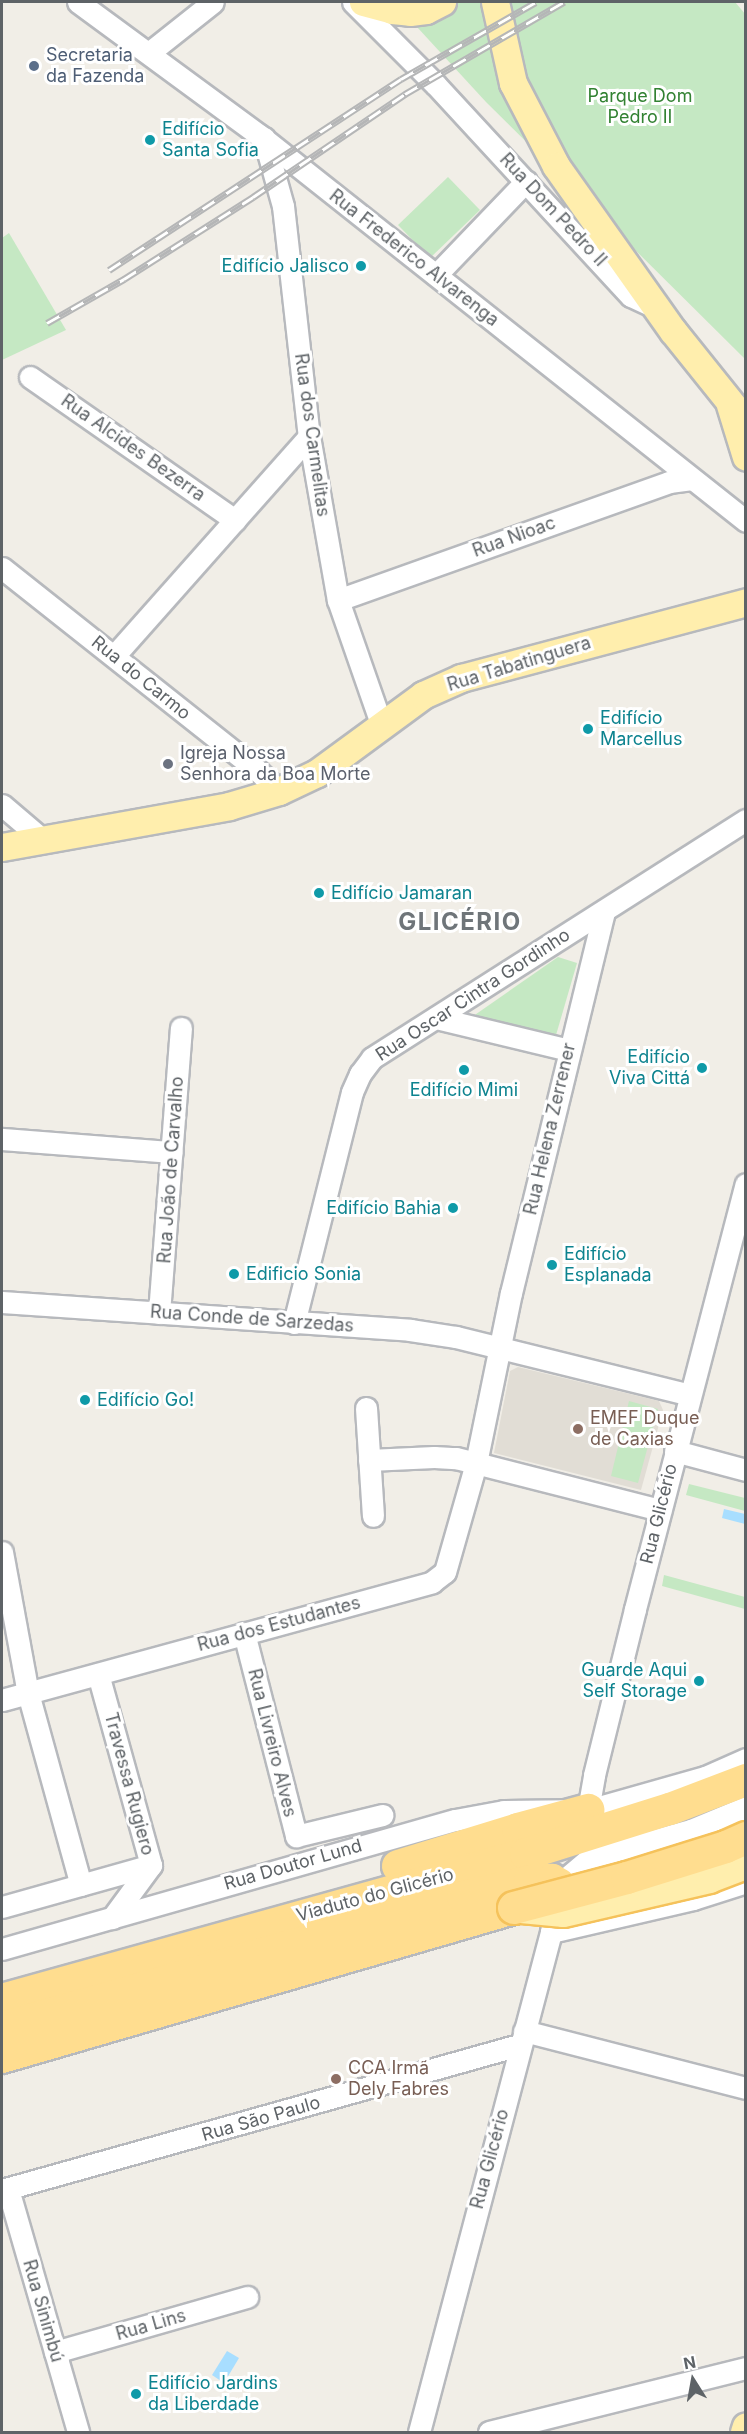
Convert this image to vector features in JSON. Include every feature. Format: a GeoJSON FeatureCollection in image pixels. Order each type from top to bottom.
{"type":"FeatureCollection","features":[{"type":"Feature","properties":{"kind":"highway","name":"Viaduto do Glicério"},"geometry":{"type":"LineString","coordinates":[[2,2000],[526,1854],[670,1809],[746,1780]]}},
{"type":"Feature","properties":{"kind":"highway"},"geometry":{"type":"LineString","coordinates":[[2,1978],[438,1855],[518,1828],[588,1810]]}},
{"type":"Feature","properties":{"kind":"highway"},"geometry":{"type":"LineString","coordinates":[[2,2057],[514,1908],[627,1878],[726,1847],[746,1838]]}},
{"type":"Feature","properties":{"kind":"highway"},"geometry":{"type":"LineString","coordinates":[[2,2028],[463,1898],[530,1881],[555,1882]]}},
{"type":"Feature","properties":{"kind":"main road"},"geometry":{"type":"LineString","coordinates":[[363,2],[410,12],[426,10],[442,2]]}},
{"type":"Feature","properties":{"kind":"main road"},"geometry":{"type":"LineString","coordinates":[[495,2],[506,62],[528,116],[556,166],[657,308]]}},
{"type":"Feature","properties":{"kind":"main road","name":"Rua Dom Pedro II"},"geometry":{"type":"LineString","coordinates":[[657,308],[746,422]]}},
{"type":"Feature","properties":{"kind":"main road"},"geometry":{"type":"LineString","coordinates":[[728,401],[746,457]]}},
{"type":"Feature","properties":{"kind":"main road","name":"Rua Tabatinguera"},"geometry":{"type":"LineString","coordinates":[[2,847],[230,806],[279,791],[317,773],[423,695],[473,674],[746,602]]}},
{"type":"Feature","properties":{"kind":"main road"},"geometry":{"type":"LineString","coordinates":[[514,1908],[563,1913],[709,1879],[746,1865]]}},
{"type":"Feature","properties":{"kind":"main road"},"geometry":{"type":"LineString","coordinates":[[744,2433],[746,2426]]}},
{"type":"Feature","properties":{"kind":"street","name":"Rua Frederico Alvarenga"},"geometry":{"type":"LineString","coordinates":[[78,2],[150,52],[264,138],[746,521]]}},
{"type":"Feature","properties":{"kind":"street"},"geometry":{"type":"LineString","coordinates":[[150,52],[213,2]]}},
{"type":"Feature","properties":{"kind":"street","name":"Rua Dom Pedro II"},"geometry":{"type":"LineString","coordinates":[[353,2],[526,181],[631,296],[657,308]]}},
{"type":"Feature","properties":{"kind":"street","name":"Rua dos Carmelitas"},"geometry":{"type":"LineString","coordinates":[[264,138],[283,206],[309,436],[338,600],[382,726]]}},
{"type":"Feature","properties":{"kind":"street"},"geometry":{"type":"LineString","coordinates":[[436,275],[526,181]]}},
{"type":"Feature","properties":{"kind":"street","name":"Rua Alcides Bezerra"},"geometry":{"type":"LineString","coordinates":[[30,377],[235,520]]}},
{"type":"Feature","properties":{"kind":"street"},"geometry":{"type":"LineString","coordinates":[[114,656],[309,436]]}},
{"type":"Feature","properties":{"kind":"street","name":"Rua Nioac"},"geometry":{"type":"LineString","coordinates":[[338,600],[669,482],[692,479]]}},
{"type":"Feature","properties":{"kind":"street","name":"Rua do Carmo"},"geometry":{"type":"LineString","coordinates":[[2,568],[279,791]]}},
{"type":"Feature","properties":{"kind":"street"},"geometry":{"type":"LineString","coordinates":[[2,805],[44,840]]}},
{"type":"Feature","properties":{"kind":"street","name":"Rua Oscar Cintra Gordinho"},"geometry":{"type":"LineString","coordinates":[[294,1323],[356,1083],[372,1058],[746,820]]}},
{"type":"Feature","properties":{"kind":"street","name":"Rua Helena Zerrener"},"geometry":{"type":"LineString","coordinates":[[476,1463],[500,1348],[604,910]]}},
{"type":"Feature","properties":{"kind":"street"},"geometry":{"type":"LineString","coordinates":[[436,1018],[569,1050]]}},
{"type":"Feature","properties":{"kind":"street","name":"Rua João de Carvalho"},"geometry":{"type":"LineString","coordinates":[[159,1313],[182,1028]]}},
{"type":"Feature","properties":{"kind":"street"},"geometry":{"type":"LineString","coordinates":[[2,1139],[172,1152]]}},
{"type":"Feature","properties":{"kind":"street","name":"Rua Glicério"},"geometry":{"type":"LineString","coordinates":[[588,1810],[594,1775],[660,1510],[746,1184]]}},
{"type":"Feature","properties":{"kind":"street","name":"Rua Conde de Sarzedas"},"geometry":{"type":"LineString","coordinates":[[2,1302],[410,1330],[500,1348],[690,1395]]}},
{"type":"Feature","properties":{"kind":"street"},"geometry":{"type":"LineString","coordinates":[[366,1408],[373,1516]]}},
{"type":"Feature","properties":{"kind":"street"},"geometry":{"type":"LineString","coordinates":[[675,1451],[746,1470]]}},
{"type":"Feature","properties":{"kind":"street"},"geometry":{"type":"LineString","coordinates":[[369,1460],[434,1457],[476,1463],[660,1510]]}},
{"type":"Feature","properties":{"kind":"street","name":"Rua dos Estudantes"},"geometry":{"type":"LineString","coordinates":[[2,1700],[438,1579],[449,1562],[476,1463]]}},
{"type":"Feature","properties":{"kind":"street"},"geometry":{"type":"LineString","coordinates":[[2,1552],[28,1694],[81,1885]]}},
{"type":"Feature","properties":{"kind":"street","name":"Rua Livreiro Alves"},"geometry":{"type":"LineString","coordinates":[[244,1633],[296,1836],[383,1815]]}},
{"type":"Feature","properties":{"kind":"street","name":"Travessa Rugiero"},"geometry":{"type":"LineString","coordinates":[[98,1674],[152,1865],[112,1918]]}},
{"type":"Feature","properties":{"kind":"street","name":"Rua Doutor Lund"},"geometry":{"type":"LineString","coordinates":[[2,1949],[455,1820],[504,1810],[588,1810],[705,1777],[746,1760]]}},
{"type":"Feature","properties":{"kind":"street"},"geometry":{"type":"LineString","coordinates":[[555,1882],[598,1855],[690,1830],[746,1807]]}},
{"type":"Feature","properties":{"kind":"street"},"geometry":{"type":"LineString","coordinates":[[2,1907],[152,1865]]}},
{"type":"Feature","properties":{"kind":"street","name":"Rua Glicério"},"geometry":{"type":"LineString","coordinates":[[419,2433],[551,1932],[555,1882]]}},
{"type":"Feature","properties":{"kind":"street"},"geometry":{"type":"LineString","coordinates":[[551,1932],[682,1902],[746,1882]]}},
{"type":"Feature","properties":{"kind":"street"},"geometry":{"type":"LineString","coordinates":[[522,2038],[746,2088]]}},
{"type":"Feature","properties":{"kind":"street","name":"Rua São Paulo"},"geometry":{"type":"LineString","coordinates":[[5,2189],[522,2038]]}},
{"type":"Feature","properties":{"kind":"street","name":"Rua Sinimbú"},"geometry":{"type":"LineString","coordinates":[[5,2189],[78,2433]]}},
{"type":"Feature","properties":{"kind":"street","name":"Rua Lins"},"geometry":{"type":"LineString","coordinates":[[55,2352],[248,2297]]}},
{"type":"Feature","properties":{"kind":"street"},"geometry":{"type":"LineString","coordinates":[[489,2433],[746,2368]]}},
{"type":"Feature","properties":{"kind":"shaded area","name":"EMEF Duque de Caxias"},"geometry":{"type":"Polygon","coordinates":[[[518,1367],[659,1401],[663,1410],[641,1490],[494,1453],[510,1371],[518,1367]]]}},
{"type":"Feature","properties":{"kind":"green space","name":"Parque Dom Pedro II"},"geometry":{"type":"Polygon","coordinates":[[[394,2],[735,2],[746,15],[745,359],[486,102],[394,2]]]}},
{"type":"Feature","properties":{"kind":"green space"},"geometry":{"type":"Polygon","coordinates":[[[448,177],[480,210],[430,258],[398,225],[448,177]]]}},
{"type":"Feature","properties":{"kind":"green space"},"geometry":{"type":"Polygon","coordinates":[[[9,233],[66,330],[2,360],[2,238],[9,233]]]}},
{"type":"Feature","properties":{"kind":"green space"},"geometry":{"type":"Polygon","coordinates":[[[558,957],[577,963],[554,1042],[469,1019],[558,957]]]}},
{"type":"Feature","properties":{"kind":"green space"},"geometry":{"type":"Polygon","coordinates":[[[629,1401],[658,1409],[638,1483],[611,1476],[629,1401]]]}},
{"type":"Feature","properties":{"kind":"green space"},"geometry":{"type":"Polygon","coordinates":[[[689,1484],[745,1498],[745,1511],[686,1495],[689,1484]]]}},
{"type":"Feature","properties":{"kind":"green space"},"geometry":{"type":"Polygon","coordinates":[[[664,1575],[745,1597],[745,1609],[662,1586],[664,1575]]]}},
{"type":"Feature","properties":{"kind":"water"},"geometry":{"type":"Polygon","coordinates":[[[724,1509],[745,1514],[745,1524],[722,1518],[724,1509]]]}},
{"type":"Feature","properties":{"kind":"water"},"geometry":{"type":"Polygon","coordinates":[[[227,2351],[239,2358],[224,2383],[212,2375],[227,2351]]]}},
{"type":"Feature","properties":{"kind":"railway"},"geometry":{"type":"LineString","coordinates":[[109,270],[401,79],[536,2]]}},
{"type":"Feature","properties":{"kind":"railway"},"geometry":{"type":"LineString","coordinates":[[47,323],[124,279],[253,197],[405,94],[564,2]]}},
{"type":"Feature","properties":{"kind":"place","name":"Secretaria da Fazenda"},"geometry":{"type":"Point","coordinates":[34,66]}},
{"type":"Feature","properties":{"kind":"place","name":"Edifício Santa Sofia"},"geometry":{"type":"Point","coordinates":[150,140]}},
{"type":"Feature","properties":{"kind":"place","name":"Edifício Jalisco"},"geometry":{"type":"Point","coordinates":[361,266]}},
{"type":"Feature","properties":{"kind":"place","name":"Edifício Marcellus"},"geometry":{"type":"Point","coordinates":[588,729]}},
{"type":"Feature","properties":{"kind":"place","name":"Igreja Nossa Senhora da Boa Morte"},"geometry":{"type":"Point","coordinates":[168,764]}},
{"type":"Feature","properties":{"kind":"place","name":"Edifício Jamaran"},"geometry":{"type":"Point","coordinates":[319,893]}},
{"type":"Feature","properties":{"kind":"place","name":"Edifício Viva Cittá"},"geometry":{"type":"Point","coordinates":[702,1068]}},
{"type":"Feature","properties":{"kind":"place","name":"Edifício Mimi"},"geometry":{"type":"Point","coordinates":[464,1070]}},
{"type":"Feature","properties":{"kind":"place","name":"Edifício Bahia"},"geometry":{"type":"Point","coordinates":[453,1208]}},
{"type":"Feature","properties":{"kind":"place","name":"Edifício Esplanada"},"geometry":{"type":"Point","coordinates":[552,1265]}},
{"type":"Feature","properties":{"kind":"place","name":"Edificio Sonia"},"geometry":{"type":"Point","coordinates":[234,1274]}},
{"type":"Feature","properties":{"kind":"place","name":"Edifício Go!"},"geometry":{"type":"Point","coordinates":[85,1400]}},
{"type":"Feature","properties":{"kind":"place","name":"EMEF Duque de Caxias"},"geometry":{"type":"Point","coordinates":[578,1429]}},
{"type":"Feature","properties":{"kind":"place","name":"Guarde Aqui Self Storage"},"geometry":{"type":"Point","coordinates":[699,1681]}},
{"type":"Feature","properties":{"kind":"place","name":"CCA Irmã Dely Fabres"},"geometry":{"type":"Point","coordinates":[336,2079]}},
{"type":"Feature","properties":{"kind":"place","name":"Edifício Jardins da Liberdade"},"geometry":{"type":"Point","coordinates":[136,2394]}},
{"type":"Feature","properties":{"kind":"district","name":"GLICÉRIO"},"geometry":{"type":"Point","coordinates":[460,922]}}]}
